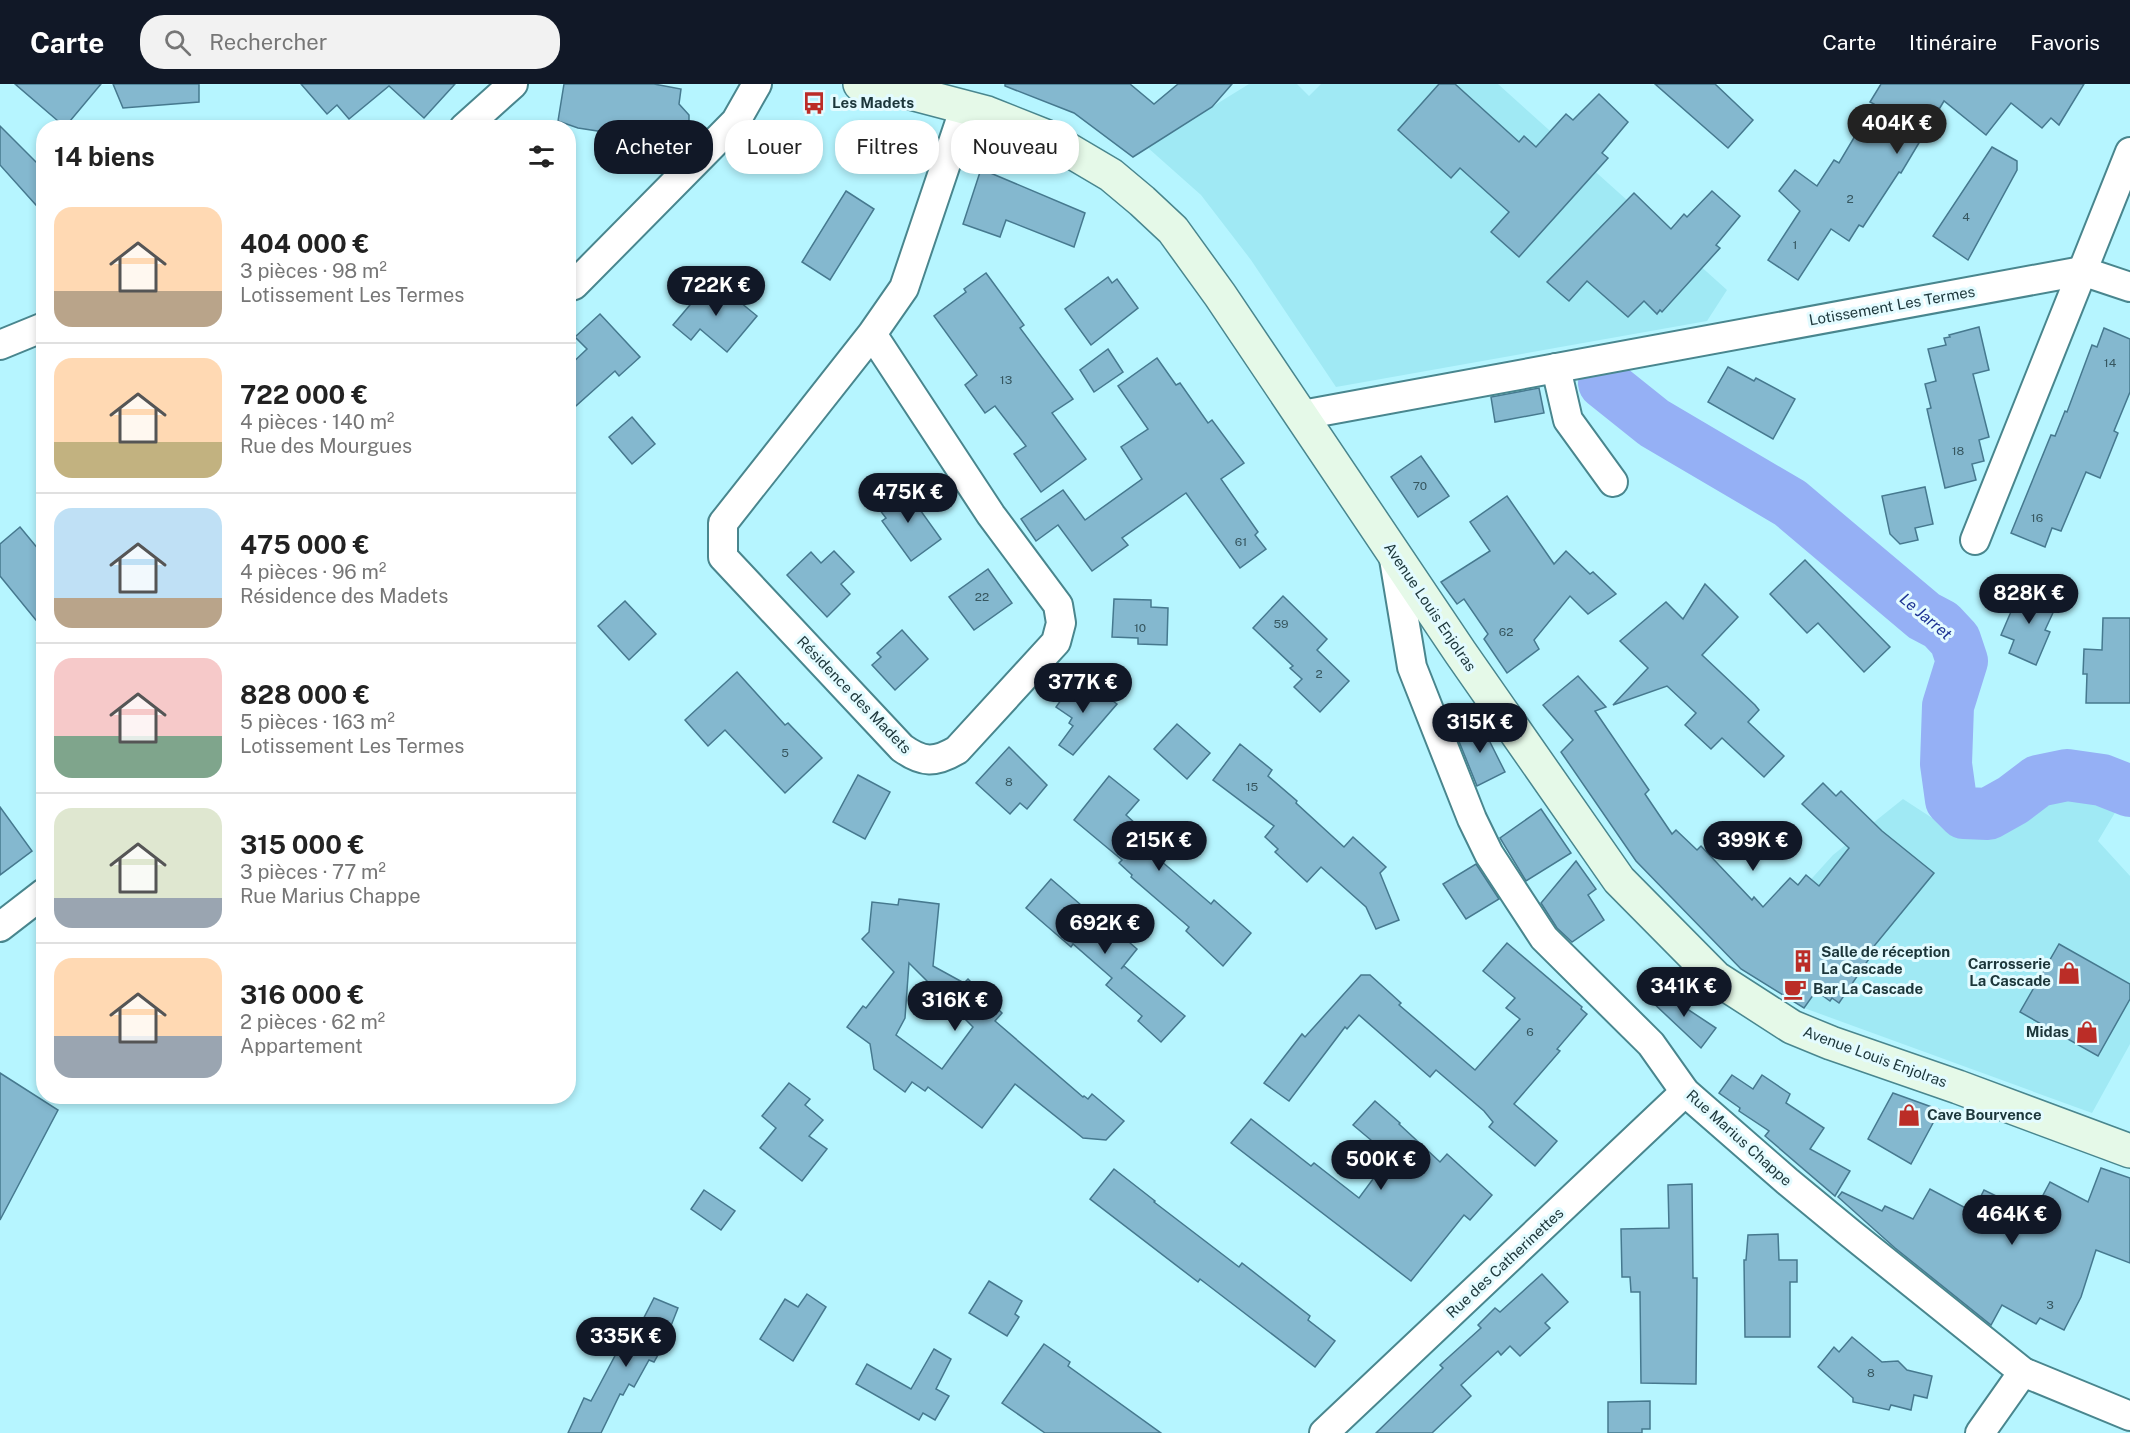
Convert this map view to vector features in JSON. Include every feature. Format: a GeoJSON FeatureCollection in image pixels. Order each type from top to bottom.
{"type":"FeatureCollection","features":[{"type":"Feature","properties":{"kind":"main road","name":"Avenue Louis Enjolras"},"geometry":{"type":"LineString","coordinates":[[860,84],[893,85],[987,113],[1045,136],[1110,175],[1173,230],[1302,415],[1460,652],[1619,880],[1716,978],[1792,1027],[2130,1151]]}},
{"type":"Feature","properties":{"kind":"street"},"geometry":{"type":"LineString","coordinates":[[473,120],[513,84]]}},
{"type":"Feature","properties":{"kind":"street"},"geometry":{"type":"LineString","coordinates":[[576,283],[736,121],[757,84]]}},
{"type":"Feature","properties":{"kind":"street","name":"Résidence des Madets"},"geometry":{"type":"LineString","coordinates":[[872,334],[991,515],[1058,605],[1061,624],[1056,642],[957,750],[942,759],[928,760],[914,757],[902,748],[723,557],[723,523],[872,334],[903,288],[965,108]]}},
{"type":"Feature","properties":{"kind":"street"},"geometry":{"type":"LineString","coordinates":[[1975,540],[2130,152]]}},
{"type":"Feature","properties":{"kind":"street","name":"Lotissement Les Termes"},"geometry":{"type":"LineString","coordinates":[[1302,415],[2082,272],[2130,287]]}},
{"type":"Feature","properties":{"kind":"street"},"geometry":{"type":"LineString","coordinates":[[0,345],[36,330]]}},
{"type":"Feature","properties":{"kind":"street"},"geometry":{"type":"LineString","coordinates":[[1556,368],[1568,420],[1613,482]]}},
{"type":"Feature","properties":{"kind":"street","name":"Rue Marius Chappe"},"geometry":{"type":"LineString","coordinates":[[1393,552],[1412,668],[1489,854],[1544,938],[1652,1044],[1685,1092],[1796,1189],[2023,1372],[2130,1416]]}},
{"type":"Feature","properties":{"kind":"street"},"geometry":{"type":"LineString","coordinates":[[0,927],[36,899]]}},
{"type":"Feature","properties":{"kind":"street","name":"Rue des Catherinettes"},"geometry":{"type":"LineString","coordinates":[[1324,1433],[1685,1092]]}},
{"type":"Feature","properties":{"kind":"street"},"geometry":{"type":"LineString","coordinates":[[1980,1433],[2023,1372]]}},
{"type":"Feature","properties":{"kind":"shaded area"},"geometry":{"type":"Polygon","coordinates":[[[1249,84],[1297,84],[1309,96],[1321,84],[1498,84],[1727,290],[1707,321],[1336,387],[1251,260],[1201,195],[1147,147],[1249,84]]]}},
{"type":"Feature","properties":{"kind":"shaded area"},"geometry":{"type":"Polygon","coordinates":[[[2073,790],[2119,806],[2098,841],[2130,876],[2130,1044],[2092,1113],[1804,1008],[1741,969],[1776,918],[1833,855],[1903,799],[1946,827],[1993,834],[2073,790]]]}},
{"type":"Feature","properties":{"kind":"building"},"geometry":{"type":"Polygon","coordinates":[[[15,84],[101,84],[71,120],[57,120],[15,84]]]}},
{"type":"Feature","properties":{"kind":"building"},"geometry":{"type":"Polygon","coordinates":[[[113,84],[199,84],[199,102],[123,108],[113,84]]]}},
{"type":"Feature","properties":{"kind":"building"},"geometry":{"type":"Polygon","coordinates":[[[301,84],[455,84],[424,118],[389,86],[349,119],[337,105],[327,114],[301,84]]]}},
{"type":"Feature","properties":{"kind":"building"},"geometry":{"type":"Polygon","coordinates":[[[564,84],[654,84],[681,89],[679,104],[689,115],[689,120],[594,120],[594,130],[576,127],[576,120],[558,120],[564,84]]]}},
{"type":"Feature","properties":{"kind":"building"},"geometry":{"type":"Polygon","coordinates":[[[1005,84],[1130,84],[1154,104],[1178,84],[1232,84],[1212,107],[1133,157],[1074,113],[1005,86],[1005,84]]]}},
{"type":"Feature","properties":{"kind":"building"},"geometry":{"type":"Polygon","coordinates":[[[1439,84],[1455,84],[1519,142],[1524,136],[1536,147],[1566,114],[1573,120],[1599,94],[1628,122],[1602,153],[1608,158],[1519,257],[1491,232],[1509,212],[1460,168],[1451,178],[1398,130],[1439,84]]]}},
{"type":"Feature","properties":{"kind":"building"},"geometry":{"type":"Polygon","coordinates":[[[1655,84],[1715,84],[1753,120],[1728,148],[1655,84]]]}},
{"type":"Feature","properties":{"kind":"building"},"geometry":{"type":"Polygon","coordinates":[[[1881,84],[2084,84],[2059,125],[2051,118],[2042,128],[2011,103],[1986,135],[1944,101],[1901,173],[1899,172],[1863,227],[1859,225],[1849,241],[1831,229],[1798,280],[1768,260],[1800,211],[1779,191],[1795,170],[1817,186],[1834,160],[1839,163],[1874,104],[1870,102],[1881,84]]]}},
{"type":"Feature","properties":{"kind":"building"},"geometry":{"type":"Polygon","coordinates":[[[0,126],[36,162],[36,205],[0,165],[0,126]]]}},
{"type":"Feature","properties":{"kind":"building"},"geometry":{"type":"Polygon","coordinates":[[[1992,147],[2017,161],[2017,170],[1968,260],[1933,236],[1992,147]]]}},
{"type":"Feature","properties":{"kind":"building"},"geometry":{"type":"Polygon","coordinates":[[[979,174],[993,174],[1085,213],[1074,247],[1006,220],[1000,237],[963,224],[979,174]]]}},
{"type":"Feature","properties":{"kind":"building"},"geometry":{"type":"Polygon","coordinates":[[[846,191],[874,209],[830,280],[802,262],[846,191]]]}},
{"type":"Feature","properties":{"kind":"building"},"geometry":{"type":"Polygon","coordinates":[[[1712,191],[1740,216],[1716,245],[1720,248],[1662,312],[1660,310],[1657,314],[1644,301],[1628,317],[1587,281],[1569,301],[1547,282],[1634,193],[1671,229],[1684,214],[1687,217],[1712,191]]]}},
{"type":"Feature","properties":{"kind":"building"},"geometry":{"type":"Polygon","coordinates":[[[986,273],[1024,325],[1020,328],[1073,399],[1052,413],[1086,459],[1041,492],[1014,454],[1026,446],[995,406],[985,413],[965,385],[977,375],[934,316],[966,292],[964,289],[986,273]]]}},
{"type":"Feature","properties":{"kind":"building"},"geometry":{"type":"Polygon","coordinates":[[[1108,277],[1112,283],[1117,279],[1138,308],[1091,345],[1065,309],[1108,277]]]}},
{"type":"Feature","properties":{"kind":"building"},"geometry":{"type":"Polygon","coordinates":[[[712,279],[757,316],[727,352],[700,329],[691,340],[673,325],[712,279]]]}},
{"type":"Feature","properties":{"kind":"building"},"geometry":{"type":"Polygon","coordinates":[[[600,314],[640,357],[619,376],[615,371],[576,406],[576,359],[587,349],[576,336],[600,314]]]}},
{"type":"Feature","properties":{"kind":"building"},"geometry":{"type":"Polygon","coordinates":[[[1979,327],[1989,370],[1973,374],[1989,437],[1979,440],[1984,461],[1972,464],[1976,480],[1945,488],[1927,409],[1931,408],[1925,384],[1936,381],[1928,349],[1946,345],[1944,338],[1950,337],[1949,335],[1979,327]]]}},
{"type":"Feature","properties":{"kind":"building"},"geometry":{"type":"Polygon","coordinates":[[[2104,328],[2130,339],[2130,392],[2114,431],[2118,433],[2100,478],[2086,472],[2061,531],[2052,528],[2045,547],[2011,533],[2051,435],[2055,436],[2065,411],[2067,412],[2092,345],[2097,347],[2104,328]]]}},
{"type":"Feature","properties":{"kind":"building"},"geometry":{"type":"Polygon","coordinates":[[[1108,349],[1123,372],[1094,392],[1080,370],[1108,349]]]}},
{"type":"Feature","properties":{"kind":"building"},"geometry":{"type":"Polygon","coordinates":[[[1157,358],[1176,385],[1180,383],[1208,423],[1212,420],[1244,463],[1221,479],[1258,532],[1255,535],[1266,549],[1240,568],[1186,493],[1122,538],[1128,545],[1092,571],[1058,525],[1036,541],[1021,519],[1063,490],[1085,520],[1142,479],[1121,447],[1148,429],[1118,386],[1157,358]]]}},
{"type":"Feature","properties":{"kind":"building"},"geometry":{"type":"Polygon","coordinates":[[[1728,367],[1754,381],[1756,378],[1795,399],[1773,439],[1708,402],[1728,367]]]}},
{"type":"Feature","properties":{"kind":"building"},"geometry":{"type":"Polygon","coordinates":[[[1539,388],[1544,413],[1495,422],[1491,397],[1539,388]]]}},
{"type":"Feature","properties":{"kind":"building"},"geometry":{"type":"Polygon","coordinates":[[[632,417],[655,444],[632,464],[609,437],[632,417]]]}},
{"type":"Feature","properties":{"kind":"building"},"geometry":{"type":"Polygon","coordinates":[[[1421,456],[1449,496],[1418,517],[1391,477],[1421,456]]]}},
{"type":"Feature","properties":{"kind":"building"},"geometry":{"type":"Polygon","coordinates":[[[1925,487],[1933,524],[1915,528],[1918,540],[1900,544],[1890,534],[1882,496],[1925,487]]]}},
{"type":"Feature","properties":{"kind":"building"},"geometry":{"type":"Polygon","coordinates":[[[899,488],[910,502],[913,500],[941,539],[911,561],[882,521],[886,518],[876,505],[899,488]]]}},
{"type":"Feature","properties":{"kind":"building"},"geometry":{"type":"Polygon","coordinates":[[[1507,496],[1554,564],[1566,551],[1616,594],[1588,614],[1570,596],[1534,640],[1539,649],[1507,673],[1484,639],[1488,634],[1464,599],[1457,604],[1441,582],[1490,551],[1470,522],[1507,496]]]}},
{"type":"Feature","properties":{"kind":"building"},"geometry":{"type":"Polygon","coordinates":[[[20,527],[36,546],[36,620],[0,576],[0,544],[20,527]]]}},
{"type":"Feature","properties":{"kind":"building"},"geometry":{"type":"Polygon","coordinates":[[[834,551],[854,572],[841,584],[850,594],[827,617],[787,575],[811,552],[821,563],[834,551]]]}},
{"type":"Feature","properties":{"kind":"building"},"geometry":{"type":"Polygon","coordinates":[[[1805,560],[1890,647],[1864,672],[1818,623],[1807,633],[1770,594],[1805,560]]]}},
{"type":"Feature","properties":{"kind":"building"},"geometry":{"type":"Polygon","coordinates":[[[988,569],[1012,603],[974,630],[949,597],[988,569]]]}},
{"type":"Feature","properties":{"kind":"building"},"geometry":{"type":"Polygon","coordinates":[[[1705,584],[1738,617],[1702,655],[1755,705],[1759,710],[1748,722],[1784,756],[1764,777],[1722,738],[1711,749],[1685,725],[1696,713],[1667,686],[1613,705],[1648,668],[1620,641],[1666,602],[1683,619],[1705,584]]]}},
{"type":"Feature","properties":{"kind":"building"},"geometry":{"type":"Polygon","coordinates":[[[2022,586],[2058,602],[2045,630],[2050,632],[2036,665],[2009,653],[2014,640],[2001,635],[2022,586]]]}},
{"type":"Feature","properties":{"kind":"building"},"geometry":{"type":"Polygon","coordinates":[[[1283,596],[1327,639],[1317,650],[1349,681],[1320,712],[1294,687],[1302,679],[1290,668],[1293,666],[1253,628],[1283,596]]]}},
{"type":"Feature","properties":{"kind":"building"},"geometry":{"type":"Polygon","coordinates":[[[1114,599],[1151,600],[1151,607],[1168,608],[1167,645],[1138,644],[1138,638],[1112,637],[1114,599]]]}},
{"type":"Feature","properties":{"kind":"building"},"geometry":{"type":"Polygon","coordinates":[[[625,601],[656,634],[629,660],[598,626],[625,601]]]}},
{"type":"Feature","properties":{"kind":"building"},"geometry":{"type":"Polygon","coordinates":[[[2103,618],[2130,618],[2130,703],[2086,703],[2087,674],[2083,674],[2084,649],[2102,650],[2103,618]]]}},
{"type":"Feature","properties":{"kind":"building"},"geometry":{"type":"Polygon","coordinates":[[[902,630],[928,659],[895,690],[872,665],[881,657],[877,653],[902,630]]]}},
{"type":"Feature","properties":{"kind":"building"},"geometry":{"type":"Polygon","coordinates":[[[737,672],[785,725],[788,723],[822,758],[785,793],[725,730],[708,746],[685,720],[737,672]]]}},
{"type":"Feature","properties":{"kind":"building"},"geometry":{"type":"Polygon","coordinates":[[[1578,676],[1606,707],[1595,711],[1649,790],[1645,794],[1672,834],[1676,830],[1697,850],[1701,846],[1752,900],[1754,897],[1763,907],[1790,878],[1798,885],[1806,875],[1819,886],[1849,848],[1802,804],[1823,783],[1836,796],[1841,791],[1882,831],[1934,873],[1870,951],[1873,953],[1839,1003],[1832,998],[1830,1001],[1816,991],[1804,1008],[1741,969],[1636,861],[1561,752],[1573,740],[1543,705],[1578,676]]]}},
{"type":"Feature","properties":{"kind":"building"},"geometry":{"type":"Polygon","coordinates":[[[1076,679],[1095,694],[1098,690],[1117,704],[1073,755],[1059,745],[1073,726],[1069,723],[1072,718],[1056,707],[1076,679]]]}},
{"type":"Feature","properties":{"kind":"building"},"geometry":{"type":"Polygon","coordinates":[[[1480,722],[1505,772],[1477,786],[1456,734],[1480,722]]]}},
{"type":"Feature","properties":{"kind":"building"},"geometry":{"type":"Polygon","coordinates":[[[1177,724],[1210,753],[1187,779],[1154,749],[1177,724]]]}},
{"type":"Feature","properties":{"kind":"building"},"geometry":{"type":"Polygon","coordinates":[[[1240,744],[1272,770],[1268,776],[1344,847],[1353,837],[1386,867],[1380,873],[1399,920],[1376,929],[1366,907],[1321,867],[1307,882],[1275,852],[1278,849],[1265,837],[1274,826],[1213,780],[1240,744]]]}},
{"type":"Feature","properties":{"kind":"building"},"geometry":{"type":"Polygon","coordinates":[[[1009,747],[1047,785],[1027,809],[1020,803],[1010,814],[976,783],[1009,747]]]}},
{"type":"Feature","properties":{"kind":"building"},"geometry":{"type":"Polygon","coordinates":[[[858,775],[890,792],[865,839],[833,822],[858,775]]]}},
{"type":"Feature","properties":{"kind":"building"},"geometry":{"type":"Polygon","coordinates":[[[1109,776],[1139,800],[1126,815],[1146,833],[1139,842],[1211,904],[1214,900],[1251,933],[1223,966],[1186,931],[1189,927],[1131,877],[1132,875],[1119,863],[1122,860],[1074,820],[1109,776]]]}},
{"type":"Feature","properties":{"kind":"building"},"geometry":{"type":"Polygon","coordinates":[[[0,807],[32,851],[0,875],[0,807]]]}},
{"type":"Feature","properties":{"kind":"building"},"geometry":{"type":"Polygon","coordinates":[[[1541,809],[1571,853],[1526,881],[1500,838],[1541,809]]]}},
{"type":"Feature","properties":{"kind":"building"},"geometry":{"type":"Polygon","coordinates":[[[1576,861],[1596,889],[1588,895],[1604,920],[1572,942],[1557,928],[1541,903],[1576,861]]]}},
{"type":"Feature","properties":{"kind":"building"},"geometry":{"type":"Polygon","coordinates":[[[1476,864],[1499,899],[1466,919],[1443,884],[1476,864]]]}},
{"type":"Feature","properties":{"kind":"building"},"geometry":{"type":"Polygon","coordinates":[[[1051,879],[1096,918],[1098,915],[1137,949],[1121,969],[1124,966],[1185,1016],[1161,1042],[1138,1021],[1142,1016],[1106,985],[1112,978],[1073,944],[1071,947],[1026,908],[1051,879]]]}},
{"type":"Feature","properties":{"kind":"building"},"geometry":{"type":"Polygon","coordinates":[[[899,899],[939,904],[933,966],[964,983],[968,979],[1002,1013],[995,1021],[1083,1097],[1088,1099],[1092,1094],[1124,1121],[1106,1140],[1083,1138],[1015,1084],[982,1128],[928,1087],[925,1091],[912,1082],[905,1092],[874,1069],[870,1044],[847,1027],[863,1006],[866,1008],[894,972],[862,939],[869,932],[872,902],[898,905],[899,899]],[[909,963],[905,1018],[896,1035],[942,1069],[973,1027],[909,963]]]}},
{"type":"Feature","properties":{"kind":"building"},"geometry":{"type":"Polygon","coordinates":[[[1507,943],[1582,1007],[1581,1009],[1587,1014],[1557,1049],[1560,1051],[1514,1104],[1557,1141],[1535,1166],[1489,1127],[1493,1122],[1484,1111],[1436,1070],[1430,1077],[1359,1015],[1347,1029],[1345,1027],[1289,1101],[1264,1083],[1302,1034],[1305,1037],[1361,975],[1370,975],[1401,1003],[1399,1005],[1475,1070],[1520,1019],[1506,1008],[1515,998],[1483,971],[1507,943]]]}},
{"type":"Feature","properties":{"kind":"building"},"geometry":{"type":"Polygon","coordinates":[[[2059,944],[2130,984],[2130,999],[2098,1056],[2020,1012],[2059,944]]]}},
{"type":"Feature","properties":{"kind":"building"},"geometry":{"type":"Polygon","coordinates":[[[1657,989],[1716,1028],[1701,1048],[1649,999],[1657,989]]]}},
{"type":"Feature","properties":{"kind":"building"},"geometry":{"type":"Polygon","coordinates":[[[0,1073],[36,1096],[36,1104],[49,1104],[58,1110],[0,1220],[0,1073]]]}},
{"type":"Feature","properties":{"kind":"building"},"geometry":{"type":"Polygon","coordinates":[[[1732,1075],[1753,1089],[1762,1075],[1790,1094],[1786,1103],[1824,1128],[1810,1149],[1850,1171],[1835,1196],[1765,1136],[1769,1131],[1739,1111],[1740,1108],[1719,1093],[1732,1075]]]}},
{"type":"Feature","properties":{"kind":"building"},"geometry":{"type":"Polygon","coordinates":[[[789,1083],[810,1099],[805,1105],[823,1120],[809,1136],[827,1149],[802,1181],[760,1148],[776,1128],[762,1116],[789,1083]]]}},
{"type":"Feature","properties":{"kind":"building"},"geometry":{"type":"Polygon","coordinates":[[[1893,1093],[1940,1110],[1911,1164],[1868,1139],[1893,1093]]]}},
{"type":"Feature","properties":{"kind":"building"},"geometry":{"type":"Polygon","coordinates":[[[1375,1101],[1440,1162],[1447,1154],[1492,1195],[1470,1220],[1464,1215],[1411,1281],[1231,1143],[1251,1119],[1311,1166],[1314,1163],[1359,1198],[1390,1156],[1353,1125],[1375,1101]]]}},
{"type":"Feature","properties":{"kind":"building"},"geometry":{"type":"Polygon","coordinates":[[[2101,1168],[2130,1178],[2130,1263],[2096,1250],[2081,1297],[2064,1330],[2040,1318],[2036,1324],[2002,1305],[1991,1325],[1895,1248],[1838,1197],[1842,1192],[1882,1211],[1885,1206],[1913,1219],[1930,1189],[1973,1212],[1984,1190],[2033,1214],[2050,1182],[2088,1202],[2101,1168]]]}},
{"type":"Feature","properties":{"kind":"building"},"geometry":{"type":"Polygon","coordinates":[[[1114,1169],[1239,1267],[1242,1263],[1310,1316],[1308,1320],[1335,1341],[1315,1367],[1200,1279],[1198,1282],[1090,1199],[1114,1169]]]}},
{"type":"Feature","properties":{"kind":"building"},"geometry":{"type":"Polygon","coordinates":[[[1692,1184],[1693,1278],[1697,1278],[1696,1384],[1641,1383],[1640,1292],[1631,1292],[1630,1277],[1622,1277],[1621,1229],[1669,1228],[1668,1185],[1692,1184]]]}},
{"type":"Feature","properties":{"kind":"building"},"geometry":{"type":"Polygon","coordinates":[[[704,1190],[735,1211],[721,1230],[691,1209],[704,1190]]]}},
{"type":"Feature","properties":{"kind":"building"},"geometry":{"type":"Polygon","coordinates":[[[1778,1234],[1779,1260],[1797,1260],[1797,1282],[1790,1282],[1790,1337],[1745,1337],[1744,1260],[1746,1260],[1748,1235],[1778,1234]]]}},
{"type":"Feature","properties":{"kind":"building"},"geometry":{"type":"Polygon","coordinates":[[[1542,1274],[1568,1302],[1545,1323],[1550,1328],[1520,1356],[1510,1346],[1501,1355],[1498,1351],[1461,1385],[1471,1396],[1432,1433],[1376,1433],[1443,1368],[1440,1365],[1481,1328],[1478,1325],[1495,1308],[1500,1312],[1542,1274]]]}},
{"type":"Feature","properties":{"kind":"building"},"geometry":{"type":"Polygon","coordinates":[[[989,1281],[1022,1301],[1015,1314],[1019,1317],[1007,1336],[969,1313],[989,1281]]]}},
{"type":"Feature","properties":{"kind":"building"},"geometry":{"type":"Polygon","coordinates":[[[807,1294],[826,1307],[793,1361],[760,1339],[785,1299],[798,1307],[807,1294]]]}},
{"type":"Feature","properties":{"kind":"building"},"geometry":{"type":"Polygon","coordinates":[[[654,1298],[678,1308],[654,1362],[649,1360],[634,1387],[629,1384],[623,1395],[620,1394],[601,1433],[568,1433],[584,1398],[591,1401],[626,1335],[633,1339],[654,1298]]]}},
{"type":"Feature","properties":{"kind":"building"},"geometry":{"type":"Polygon","coordinates":[[[1852,1337],[1882,1362],[1898,1361],[1907,1370],[1932,1376],[1927,1398],[1914,1395],[1911,1410],[1891,1405],[1889,1410],[1853,1402],[1853,1398],[1818,1367],[1834,1347],[1839,1352],[1852,1337]]]}},
{"type":"Feature","properties":{"kind":"building"},"geometry":{"type":"Polygon","coordinates":[[[1044,1344],[1070,1362],[1068,1366],[1161,1433],[1045,1433],[1002,1403],[1044,1344]]]}},
{"type":"Feature","properties":{"kind":"building"},"geometry":{"type":"Polygon","coordinates":[[[934,1349],[951,1359],[936,1389],[949,1396],[935,1420],[923,1413],[919,1420],[856,1384],[867,1364],[911,1389],[934,1349]]]}},
{"type":"Feature","properties":{"kind":"building"},"geometry":{"type":"Polygon","coordinates":[[[1650,1401],[1650,1429],[1642,1429],[1642,1433],[1608,1433],[1608,1402],[1650,1401]]]}},
{"type":"Feature","properties":{"kind":"waterway","name":"Le Jarret"},"geometry":{"type":"LineString","coordinates":[[1604,383],[1654,423],[1790,503],[1924,616],[1941,625],[1955,640],[1962,661],[1948,706],[1946,764],[1951,800],[1964,813],[1988,814],[2013,800],[2038,781],[2067,775],[2102,780],[2130,791]]}},
{"type":"Feature","properties":{"kind":"place","name":"Les Madets"},"geometry":{"type":"Point","coordinates":[814,103]}},
{"type":"Feature","properties":{"kind":"place","name":"Salle de réception La Cascade"},"geometry":{"type":"Point","coordinates":[1803,961]}},
{"type":"Feature","properties":{"kind":"place","name":"Carrosserie La Cascade"},"geometry":{"type":"Point","coordinates":[2069,973]}},
{"type":"Feature","properties":{"kind":"place","name":"Bar La Cascade"},"geometry":{"type":"Point","coordinates":[1795,989]}},
{"type":"Feature","properties":{"kind":"place","name":"Midas"},"geometry":{"type":"Point","coordinates":[2087,1032]}},
{"type":"Feature","properties":{"kind":"place","name":"Cave Bourvence"},"geometry":{"type":"Point","coordinates":[1909,1115]}}]}
